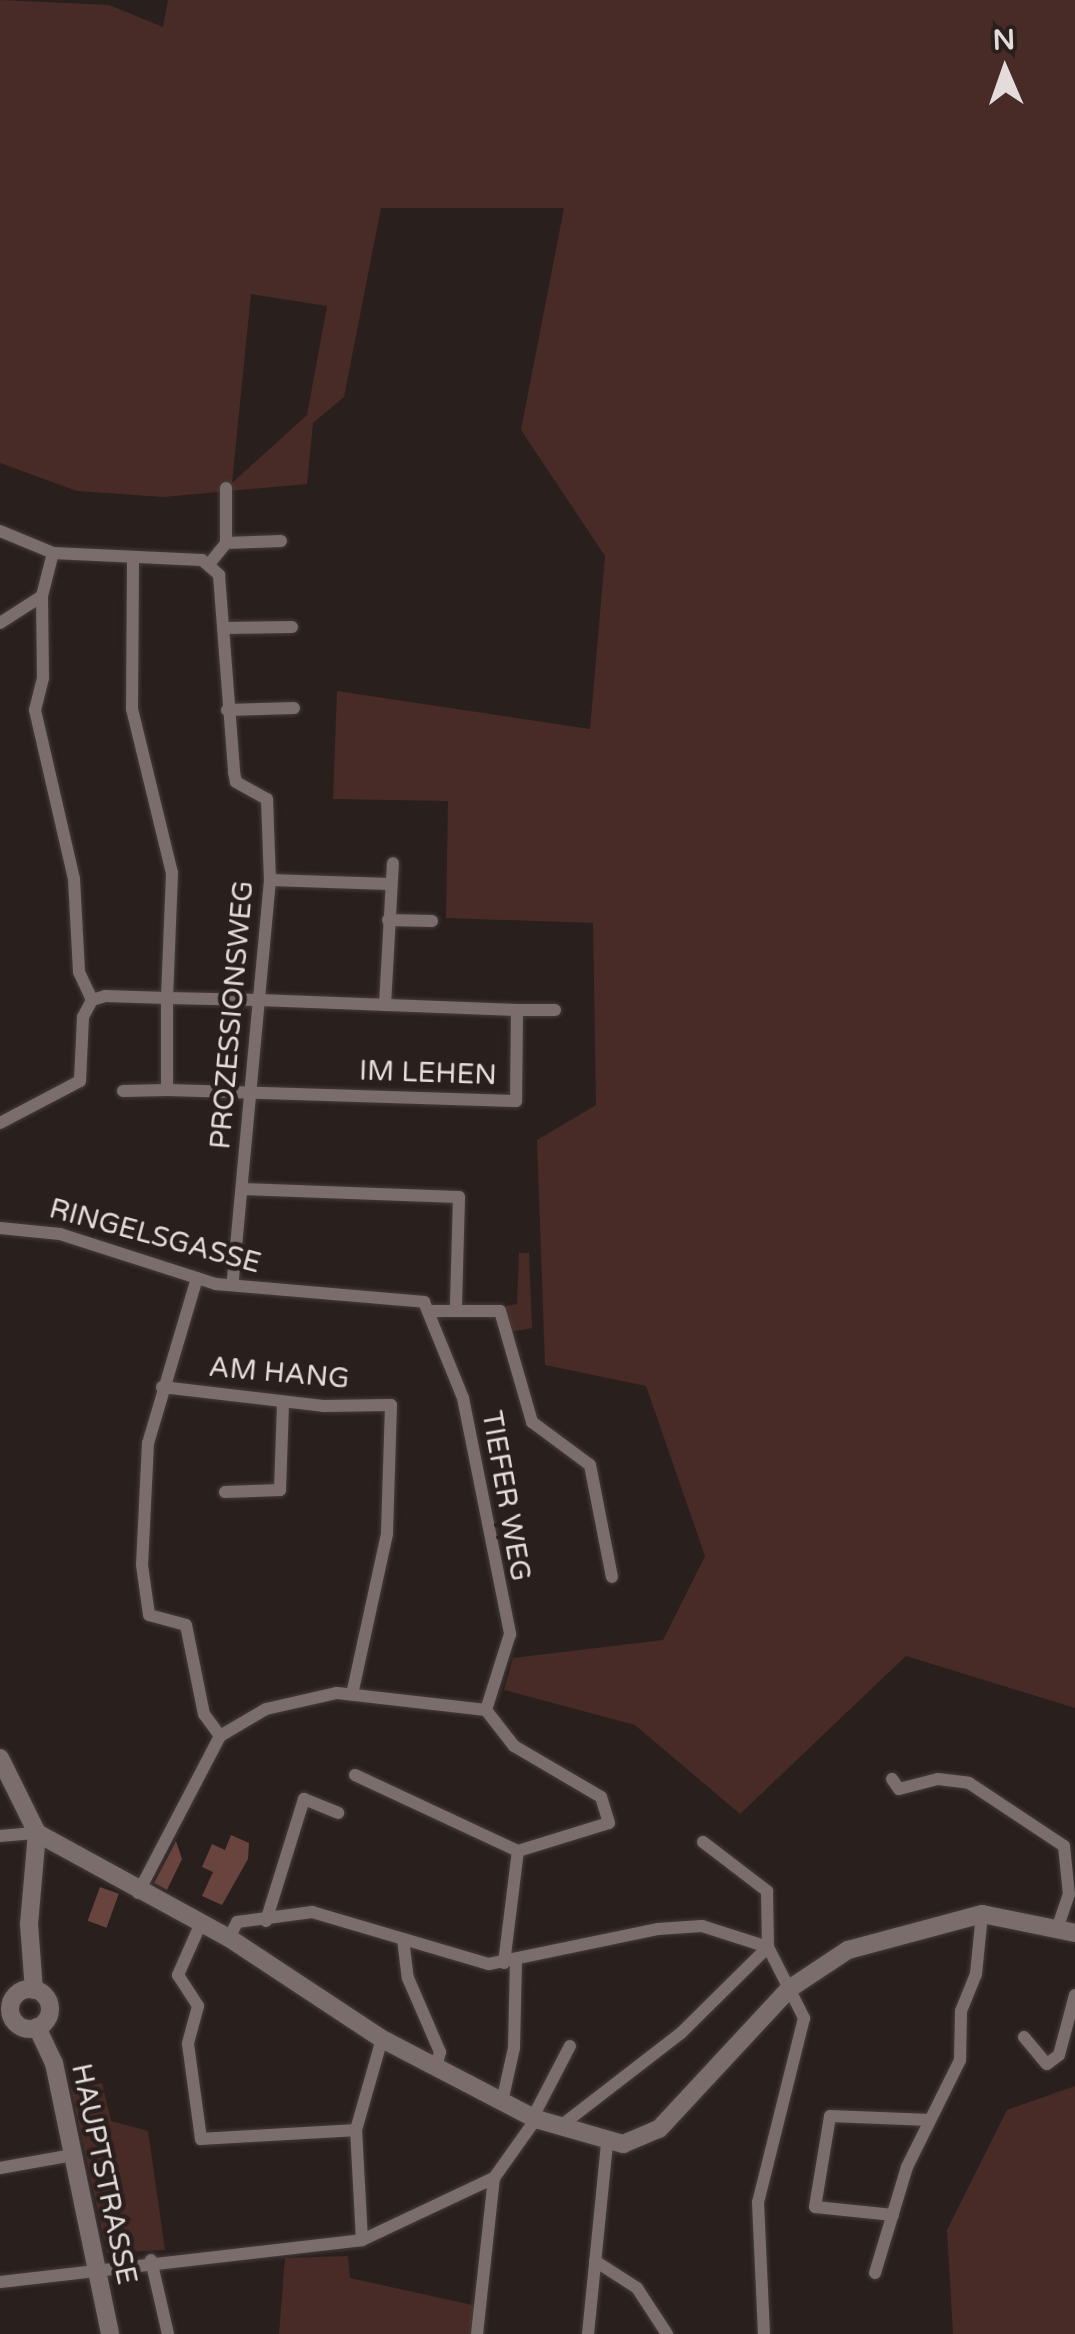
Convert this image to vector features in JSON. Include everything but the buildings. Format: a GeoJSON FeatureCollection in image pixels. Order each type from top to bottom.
{"type":"FeatureCollection","features":[{"type":"Feature","properties":{"kind":"street"},"geometry":{"type":"LineString","coordinates":[[0,531],[53,553],[132,562],[210,563],[226,543],[226,488]]}},
{"type":"Feature","properties":{"kind":"street"},"geometry":{"type":"LineString","coordinates":[[226,543],[280,541]]}},
{"type":"Feature","properties":{"kind":"street"},"geometry":{"type":"LineString","coordinates":[[53,553],[42,596],[43,678],[35,710],[74,878],[79,972],[92,1000]]}},
{"type":"Feature","properties":{"kind":"street"},"geometry":{"type":"LineString","coordinates":[[132,562],[132,709],[172,873],[167,1090]]}},
{"type":"Feature","properties":{"kind":"street","name":"PROZESSIONSWEG"},"geometry":{"type":"LineString","coordinates":[[210,563],[222,584],[227,710],[236,782],[267,799],[270,880],[233,1282]]}},
{"type":"Feature","properties":{"kind":"street"},"geometry":{"type":"LineString","coordinates":[[0,623],[42,596]]}},
{"type":"Feature","properties":{"kind":"street"},"geometry":{"type":"LineString","coordinates":[[224,628],[292,627]]}},
{"type":"Feature","properties":{"kind":"street"},"geometry":{"type":"LineString","coordinates":[[227,710],[294,708]]}},
{"type":"Feature","properties":{"kind":"street"},"geometry":{"type":"LineString","coordinates":[[385,1005],[393,863]]}},
{"type":"Feature","properties":{"kind":"street"},"geometry":{"type":"LineString","coordinates":[[270,880],[389,884]]}},
{"type":"Feature","properties":{"kind":"street"},"geometry":{"type":"LineString","coordinates":[[388,920],[432,921]]}},
{"type":"Feature","properties":{"kind":"street"},"geometry":{"type":"LineString","coordinates":[[92,1000],[167,998],[555,1010]]}},
{"type":"Feature","properties":{"kind":"street"},"geometry":{"type":"LineString","coordinates":[[0,1123],[80,1081],[83,1018],[92,1000]]}},
{"type":"Feature","properties":{"kind":"street","name":"IM LEHEN"},"geometry":{"type":"LineString","coordinates":[[248,1092],[516,1101],[518,1010]]}},
{"type":"Feature","properties":{"kind":"street"},"geometry":{"type":"LineString","coordinates":[[124,1092],[248,1092]]}},
{"type":"Feature","properties":{"kind":"street"},"geometry":{"type":"LineString","coordinates":[[242,1189],[459,1197],[456,1306]]}},
{"type":"Feature","properties":{"kind":"street","name":"RINGELSGASSE"},"geometry":{"type":"LineString","coordinates":[[0,1228],[60,1234],[198,1278],[233,1282],[258,1291],[417,1298]]}},
{"type":"Feature","properties":{"kind":"street"},"geometry":{"type":"LineString","coordinates":[[198,1278],[162,1387],[143,1477],[146,1608],[186,1626],[204,1714],[220,1736]]}},
{"type":"Feature","properties":{"kind":"street","name":"TIEFER WEG"},"geometry":{"type":"LineString","coordinates":[[417,1298],[432,1311],[463,1398],[510,1634],[486,1710]]}},
{"type":"Feature","properties":{"kind":"street"},"geometry":{"type":"LineString","coordinates":[[432,1311],[456,1306],[500,1311],[532,1422],[590,1466],[612,1577]]}},
{"type":"Feature","properties":{"kind":"street","name":"AM HANG"},"geometry":{"type":"LineString","coordinates":[[162,1387],[284,1402],[392,1405],[386,1534],[352,1694]]}},
{"type":"Feature","properties":{"kind":"street"},"geometry":{"type":"LineString","coordinates":[[225,1492],[280,1490],[284,1402]]}},
{"type":"Feature","properties":{"kind":"street"},"geometry":{"type":"LineString","coordinates":[[138,1893],[220,1736],[286,1701],[352,1694],[486,1710],[514,1746],[609,1806],[602,1830],[518,1851],[355,1776]]}},
{"type":"Feature","properties":{"kind":"street"},"geometry":{"type":"LineString","coordinates":[[0,1758],[36,1833],[138,1893],[228,1938],[382,2039],[534,2118],[607,2143],[634,2143],[659,2128],[789,1989],[848,1950],[982,1914],[1067,1929],[1069,1894],[1064,1846],[969,1783],[938,1779],[900,1789],[892,1779]]}},
{"type":"Feature","properties":{"kind":"street"},"geometry":{"type":"LineString","coordinates":[[266,1921],[304,1799],[338,1813]]}},
{"type":"Feature","properties":{"kind":"street"},"geometry":{"type":"LineString","coordinates":[[0,1836],[36,1833]]}},
{"type":"Feature","properties":{"kind":"street","name":"HAUPTSTRASSE"},"geometry":{"type":"LineString","coordinates":[[36,1833],[29,1924],[34,1990],[49,2007],[37,2027],[54,2063],[110,2334]]}},
{"type":"Feature","properties":{"kind":"street"},"geometry":{"type":"LineString","coordinates":[[703,1842],[767,1891],[768,1947],[804,2018],[758,2202],[764,2334]]}},
{"type":"Feature","properties":{"kind":"street"},"geometry":{"type":"LineString","coordinates":[[502,2102],[514,2048],[510,1962],[518,1851]]}},
{"type":"Feature","properties":{"kind":"street"},"geometry":{"type":"LineString","coordinates":[[228,1938],[237,1922],[323,1912],[402,1939],[510,1962],[547,1947],[702,1926],[768,1947]]}},
{"type":"Feature","properties":{"kind":"street"},"geometry":{"type":"LineString","coordinates":[[875,2273],[930,2120],[960,2060],[961,2011],[976,1974],[982,1914]]}},
{"type":"Feature","properties":{"kind":"street"},"geometry":{"type":"LineString","coordinates":[[201,1923],[178,1975],[198,2006],[188,2044],[202,2145],[356,2130]]}},
{"type":"Feature","properties":{"kind":"street"},"geometry":{"type":"LineString","coordinates":[[402,1939],[408,1978],[440,2052],[436,2067]]}},
{"type":"Feature","properties":{"kind":"street"},"geometry":{"type":"LineString","coordinates":[[558,2128],[681,2032],[768,1947]]}},
{"type":"Feature","properties":{"kind":"street"},"geometry":{"type":"LineString","coordinates":[[34,1990],[18,1993],[5,2016],[21,2027],[37,2027]]}},
{"type":"Feature","properties":{"kind":"street"},"geometry":{"type":"LineString","coordinates":[[1024,2037],[1046,2064],[1059,2055],[1075,1995]]}},
{"type":"Feature","properties":{"kind":"street"},"geometry":{"type":"LineString","coordinates":[[362,2240],[356,2130],[382,2039]]}},
{"type":"Feature","properties":{"kind":"street"},"geometry":{"type":"LineString","coordinates":[[477,2334],[494,2178],[534,2118],[570,2046]]}},
{"type":"Feature","properties":{"kind":"street"},"geometry":{"type":"LineString","coordinates":[[893,2215],[815,2207],[830,2116],[930,2120]]}},
{"type":"Feature","properties":{"kind":"street"},"geometry":{"type":"LineString","coordinates":[[588,2334],[607,2143]]}},
{"type":"Feature","properties":{"kind":"street"},"geometry":{"type":"LineString","coordinates":[[0,2168],[73,2155]]}},
{"type":"Feature","properties":{"kind":"street"},"geometry":{"type":"LineString","coordinates":[[0,2282],[96,2266],[362,2240],[494,2178]]}},
{"type":"Feature","properties":{"kind":"street"},"geometry":{"type":"LineString","coordinates":[[151,2260],[168,2334]]}},
{"type":"Feature","properties":{"kind":"street"},"geometry":{"type":"LineString","coordinates":[[595,2262],[637,2288],[667,2334]]}},
{"type":"Feature","properties":{"kind":"shaded area"},"geometry":{"type":"Polygon","coordinates":[[[0,0],[109,5],[163,27],[168,0],[1075,0],[1075,1708],[906,1656],[740,1814],[635,1725],[504,1690],[513,1658],[663,1640],[705,1556],[646,1386],[545,1365],[537,1140],[596,1105],[593,923],[446,918],[448,801],[333,799],[337,691],[590,729],[605,556],[521,430],[564,208],[381,208],[344,397],[313,423],[307,484],[163,497],[77,491],[0,463],[0,0]],[[251,294],[232,483],[307,415],[327,306],[251,294]]]}},
{"type":"Feature","properties":{"kind":"shaded area"},"geometry":{"type":"Polygon","coordinates":[[[519,1253],[529,1253],[532,1328],[511,1332],[505,1306],[517,1304],[519,1253]]]}},
{"type":"Feature","properties":{"kind":"shaded area"},"geometry":{"type":"Polygon","coordinates":[[[102,2083],[111,2121],[148,2131],[165,2250],[107,2253],[71,2089],[102,2083]]]}},
{"type":"Feature","properties":{"kind":"shaded area"},"geometry":{"type":"Polygon","coordinates":[[[1075,2086],[1075,2334],[953,2334],[947,2230],[1007,2110],[1075,2086]]]}},
{"type":"Feature","properties":{"kind":"shaded area"},"geometry":{"type":"Polygon","coordinates":[[[348,2256],[350,2278],[477,2306],[474,2334],[279,2334],[285,2258],[348,2256]]]}}]}
